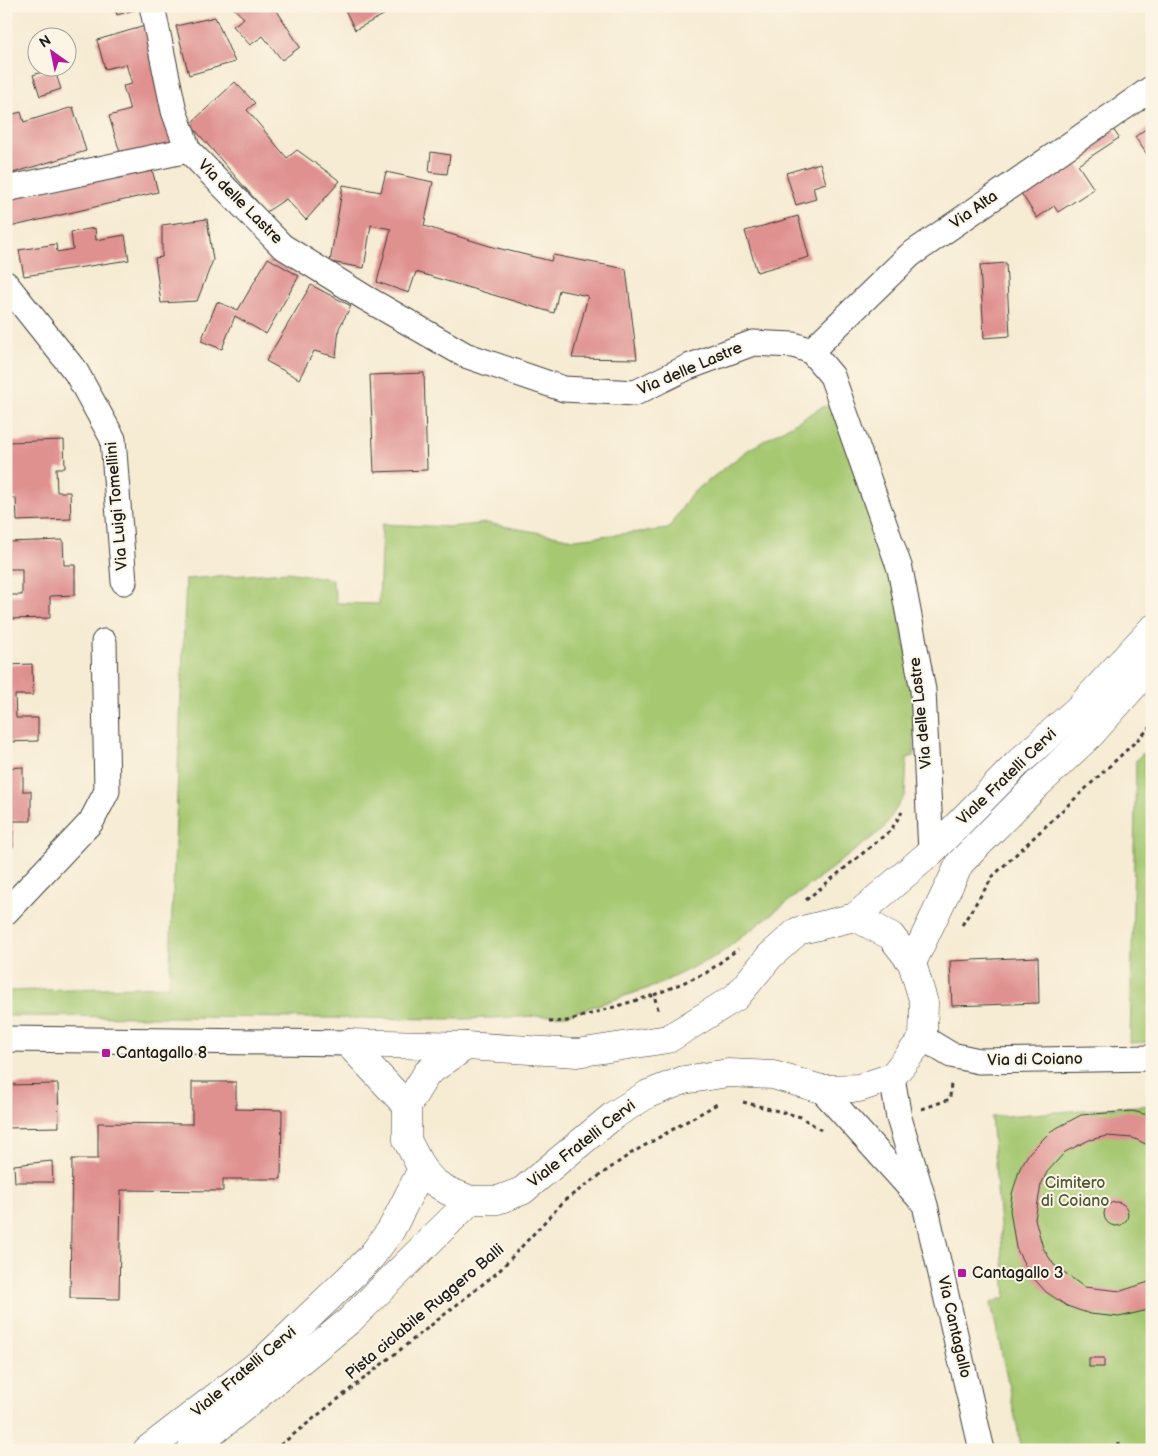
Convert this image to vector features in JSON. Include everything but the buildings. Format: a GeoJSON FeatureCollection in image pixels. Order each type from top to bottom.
{"type":"FeatureCollection","features":[{"type":"Feature","properties":{"kind":"main road","name":"Viale Fratelli Cervi"},"geometry":{"type":"LineString","coordinates":[[348,1043],[466,1046],[577,1053],[668,1039],[736,998],[770,956],[798,931],[855,917],[931,852],[1018,763],[1078,708],[1152,629]]}},
{"type":"Feature","properties":{"kind":"main road","name":"Viale Fratelli Cervi"},"geometry":{"type":"LineString","coordinates":[[912,963],[960,863],[1038,784],[1092,733],[1152,664]]}},
{"type":"Feature","properties":{"kind":"main road"},"geometry":{"type":"LineString","coordinates":[[855,917],[891,936],[912,963],[924,1003],[923,1038],[892,1077]]}},
{"type":"Feature","properties":{"kind":"main road"},"geometry":{"type":"LineString","coordinates":[[348,1043],[407,1106],[427,1073],[466,1046]]}},
{"type":"Feature","properties":{"kind":"main road","name":"Viale Fratelli Cervi"},"geometry":{"type":"LineString","coordinates":[[407,1106],[407,1140],[422,1169],[434,1182],[448,1191],[471,1200],[498,1200],[522,1191],[614,1115],[648,1094],[684,1080],[728,1073],[774,1075],[821,1089],[859,1088],[892,1077]]}},
{"type":"Feature","properties":{"kind":"main road","name":"Viale Fratelli Cervi"},"geometry":{"type":"LineString","coordinates":[[148,1450],[265,1359],[370,1258],[390,1230],[422,1169]]}},
{"type":"Feature","properties":{"kind":"main road","name":"Viale Fratelli Cervi"},"geometry":{"type":"LineString","coordinates":[[191,1450],[350,1320],[471,1200]]}},
{"type":"Feature","properties":{"kind":"street"},"geometry":{"type":"LineString","coordinates":[[152,6],[174,110],[188,150]]}},
{"type":"Feature","properties":{"kind":"street","name":"Via Alta"},"geometry":{"type":"LineString","coordinates":[[811,351],[910,255],[1152,88]]}},
{"type":"Feature","properties":{"kind":"street","name":"Via delle Lastre"},"geometry":{"type":"LineString","coordinates":[[6,189],[188,150],[282,246],[364,297],[465,355],[564,390],[635,394],[688,367],[753,343],[794,345],[811,351],[832,376],[900,569],[923,690],[931,852]]}},
{"type":"Feature","properties":{"kind":"street","name":"Via Luigi Tomellini"},"geometry":{"type":"LineString","coordinates":[[6,284],[76,372],[113,439],[124,582]]}},
{"type":"Feature","properties":{"kind":"street"},"geometry":{"type":"LineString","coordinates":[[6,912],[92,822],[107,791],[104,642]]}},
{"type":"Feature","properties":{"kind":"street","name":"Via di Coiano"},"geometry":{"type":"LineString","coordinates":[[923,1038],[951,1055],[979,1061],[1152,1058]]}},
{"type":"Feature","properties":{"kind":"street"},"geometry":{"type":"LineString","coordinates":[[6,1039],[348,1043]]}},
{"type":"Feature","properties":{"kind":"street","name":"Via Cantagallo"},"geometry":{"type":"LineString","coordinates":[[892,1077],[899,1118],[925,1205],[982,1450]]}},
{"type":"Feature","properties":{"kind":"street","name":"Via Cantagallo"},"geometry":{"type":"LineString","coordinates":[[821,1089],[925,1205]]}},
{"type":"Feature","properties":{"kind":"path"},"geometry":{"type":"LineString","coordinates":[[959,930],[994,875],[1152,726]]}},
{"type":"Feature","properties":{"kind":"path"},"geometry":{"type":"LineString","coordinates":[[799,905],[891,830],[905,808]]}},
{"type":"Feature","properties":{"kind":"path"},"geometry":{"type":"LineString","coordinates":[[654,995],[706,973],[742,947]]}},
{"type":"Feature","properties":{"kind":"path"},"geometry":{"type":"LineString","coordinates":[[899,1118],[950,1099],[951,1055]]}},
{"type":"Feature","properties":{"kind":"path"},"geometry":{"type":"LineString","coordinates":[[736,1100],[801,1118],[824,1132]]}},
{"type":"Feature","properties":{"kind":"path","name":"Pista ciclabile Ruggero Balli"},"geometry":{"type":"LineString","coordinates":[[274,1450],[498,1272],[565,1200],[630,1154],[720,1102]]}},
{"type":"Feature","properties":{"kind":"path"},"geometry":{"type":"LineString","coordinates":[[1119,1442],[1119,1450]]}},
{"type":"Feature","properties":{"kind":"green space"},"geometry":{"type":"Polygon","coordinates":[[[824,406],[834,409],[895,591],[914,694],[914,756],[907,758],[905,795],[883,829],[718,955],[655,986],[567,1015],[464,1019],[6,1016],[6,991],[169,986],[186,579],[288,572],[332,579],[337,603],[379,604],[382,524],[450,527],[486,523],[574,539],[668,529],[691,494],[748,450],[824,406]]]}},
{"type":"Feature","properties":{"kind":"green space"},"geometry":{"type":"Polygon","coordinates":[[[1152,744],[1152,1042],[1130,1043],[1136,760],[1152,744]]]}},
{"type":"Feature","properties":{"kind":"green space","name":"Cimitero di Coiano"},"geometry":{"type":"Polygon","coordinates":[[[1152,1105],[1152,1450],[1022,1450],[991,1303],[1006,1297],[991,1117],[1152,1105]]]}},
{"type":"Feature","properties":{"kind":"place","name":"Cantagallo 8"},"geometry":{"type":"Point","coordinates":[106,1053]}},
{"type":"Feature","properties":{"kind":"place","name":"Cantagallo 3"},"geometry":{"type":"Point","coordinates":[962,1273]}}]}
